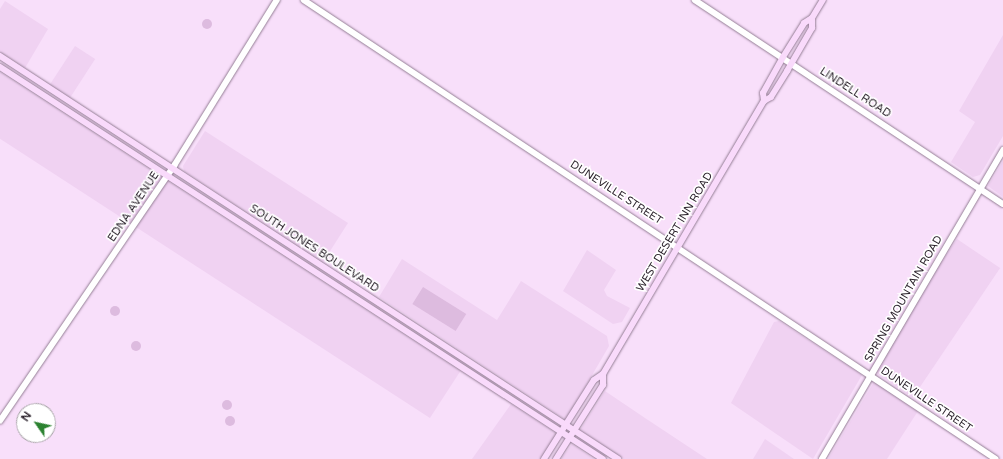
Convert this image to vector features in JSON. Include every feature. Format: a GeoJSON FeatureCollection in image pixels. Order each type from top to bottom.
{"type":"FeatureCollection","features":[{"type":"Feature","properties":{"kind":"main road","name":"WEST DESERT INN ROAD"},"geometry":{"type":"LineString","coordinates":[[764,101],[763,93],[804,23],[812,18],[823,0]]}},
{"type":"Feature","properties":{"kind":"main road","name":"WEST DESERT INN ROAD"},"geometry":{"type":"LineString","coordinates":[[544,459],[567,426],[594,380],[603,374],[764,101],[771,97],[792,63],[812,28],[812,18]]}},
{"type":"Feature","properties":{"kind":"main road","name":"SOUTH JONES BOULEVARD"},"geometry":{"type":"LineString","coordinates":[[0,56],[618,459]]}},
{"type":"Feature","properties":{"kind":"main road","name":"SOUTH JONES BOULEVARD"},"geometry":{"type":"LineString","coordinates":[[0,67],[603,459]]}},
{"type":"Feature","properties":{"kind":"main road","name":"WEST DESERT INN ROAD"},"geometry":{"type":"LineString","coordinates":[[556,459],[576,431],[603,385],[603,374]]}},
{"type":"Feature","properties":{"kind":"street","name":"EDNA AVENUE"},"geometry":{"type":"LineString","coordinates":[[0,421],[168,176],[277,0]]}},
{"type":"Feature","properties":{"kind":"street","name":"DUNEVILLE STREET"},"geometry":{"type":"LineString","coordinates":[[304,0],[678,246],[996,459]]}},
{"type":"Feature","properties":{"kind":"street","name":"LINDELL ROAD"},"geometry":{"type":"LineString","coordinates":[[695,0],[1003,204]]}},
{"type":"Feature","properties":{"kind":"street","name":"SPRING MOUNTAIN ROAD"},"geometry":{"type":"LineString","coordinates":[[822,459],[1003,150]]}},
{"type":"Feature","properties":{"kind":"shaded area"},"geometry":{"type":"Polygon","coordinates":[[[5,1],[48,29],[25,68],[0,52],[0,9],[5,1]]]}},
{"type":"Feature","properties":{"kind":"shaded area"},"geometry":{"type":"Polygon","coordinates":[[[205,19],[209,19],[211,20],[211,28],[205,29],[202,26],[202,22],[205,19]]]}},
{"type":"Feature","properties":{"kind":"shaded area"},"geometry":{"type":"Polygon","coordinates":[[[1003,35],[1003,136],[980,175],[973,177],[951,162],[975,122],[959,111],[1003,35]]]}},
{"type":"Feature","properties":{"kind":"shaded area"},"geometry":{"type":"Polygon","coordinates":[[[75,46],[95,59],[70,98],[50,85],[75,46]]]}},
{"type":"Feature","properties":{"kind":"shaded area"},"geometry":{"type":"Polygon","coordinates":[[[0,72],[460,371],[430,418],[0,139],[0,72]]]}},
{"type":"Feature","properties":{"kind":"shaded area"},"geometry":{"type":"Polygon","coordinates":[[[205,131],[348,223],[323,262],[184,171],[183,166],[205,131]]]}},
{"type":"Feature","properties":{"kind":"shaded area"},"geometry":{"type":"Polygon","coordinates":[[[1003,161],[1003,197],[988,186],[1003,161]]]}},
{"type":"Feature","properties":{"kind":"shaded area"},"geometry":{"type":"Polygon","coordinates":[[[957,239],[1000,268],[913,397],[870,368],[957,239]]]}},
{"type":"Feature","properties":{"kind":"shaded area"},"geometry":{"type":"Polygon","coordinates":[[[587,250],[616,270],[604,290],[607,296],[630,308],[622,322],[613,324],[563,291],[587,250]]]}},
{"type":"Feature","properties":{"kind":"shaded area"},"geometry":{"type":"Polygon","coordinates":[[[402,259],[497,320],[521,281],[607,336],[609,346],[566,420],[379,297],[402,259]]]}},
{"type":"Feature","properties":{"kind":"shaded area"},"geometry":{"type":"Polygon","coordinates":[[[423,287],[466,314],[456,331],[412,304],[423,287]]]}},
{"type":"Feature","properties":{"kind":"shaded area"},"geometry":{"type":"Polygon","coordinates":[[[113,306],[117,306],[119,307],[119,315],[113,316],[110,313],[110,309],[113,306]]]}},
{"type":"Feature","properties":{"kind":"shaded area"},"geometry":{"type":"Polygon","coordinates":[[[779,321],[862,375],[813,459],[731,403],[774,322],[779,321]]]}},
{"type":"Feature","properties":{"kind":"shaded area"},"geometry":{"type":"Polygon","coordinates":[[[134,341],[138,341],[140,342],[140,350],[134,351],[131,348],[131,344],[134,341]]]}},
{"type":"Feature","properties":{"kind":"shaded area"},"geometry":{"type":"Polygon","coordinates":[[[874,382],[918,411],[887,459],[828,459],[874,382]]]}},
{"type":"Feature","properties":{"kind":"shaded area"},"geometry":{"type":"Polygon","coordinates":[[[605,391],[707,459],[624,459],[580,430],[605,391]]]}},
{"type":"Feature","properties":{"kind":"shaded area"},"geometry":{"type":"Polygon","coordinates":[[[225,400],[229,400],[231,401],[231,409],[225,410],[222,407],[222,403],[225,400]]]}},
{"type":"Feature","properties":{"kind":"shaded area"},"geometry":{"type":"Polygon","coordinates":[[[511,404],[559,435],[541,459],[472,459],[511,404]]]}},
{"type":"Feature","properties":{"kind":"shaded area"},"geometry":{"type":"Polygon","coordinates":[[[228,416],[232,416],[234,417],[234,425],[228,426],[225,423],[225,419],[228,416]]]}},
{"type":"Feature","properties":{"kind":"shaded area"},"geometry":{"type":"Polygon","coordinates":[[[765,439],[794,459],[753,459],[765,439]]]}},
{"type":"Feature","properties":{"kind":"shaded area"},"geometry":{"type":"Polygon","coordinates":[[[572,444],[594,459],[561,459],[572,444]]]}}]}
